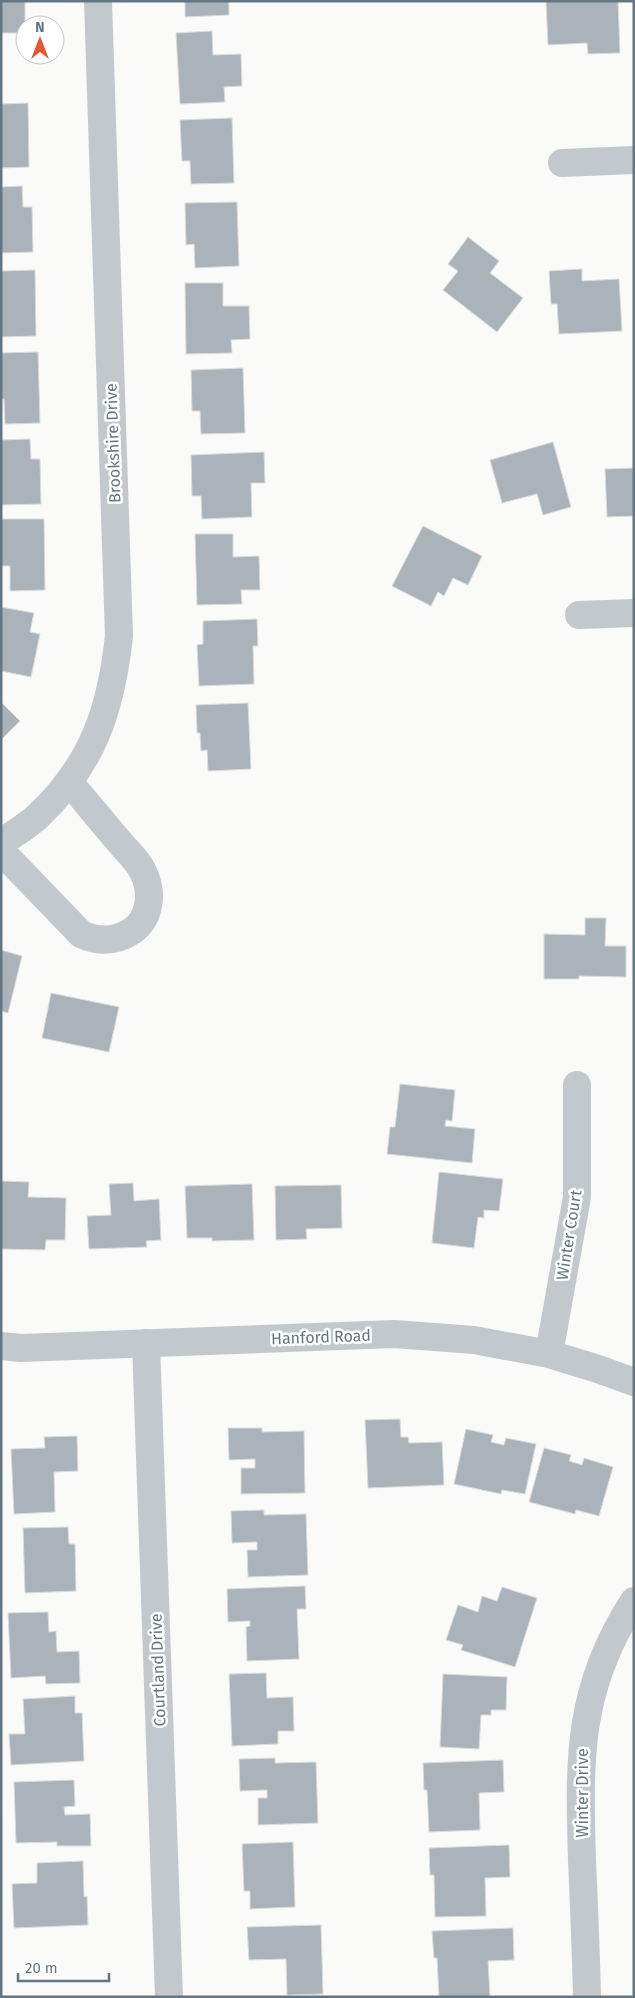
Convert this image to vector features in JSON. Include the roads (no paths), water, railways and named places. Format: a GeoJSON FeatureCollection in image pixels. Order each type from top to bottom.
{"type":"FeatureCollection","features":[{"type":"Feature","properties":{"kind":"street","name":"Brookshire Drive"},"geometry":{"type":"LineString","coordinates":[[1,843],[37,817],[69,782],[89,751],[105,714],[115,676],[119,636],[98,1]]}},
{"type":"Feature","properties":{"kind":"street"},"geometry":{"type":"LineString","coordinates":[[562,163],[634,160]]}},
{"type":"Feature","properties":{"kind":"street"},"geometry":{"type":"LineString","coordinates":[[578,615],[634,614]]}},
{"type":"Feature","properties":{"kind":"street"},"geometry":{"type":"LineString","coordinates":[[1,851],[81,934],[92,939],[108,940],[120,938],[134,930],[144,917],[148,905],[150,889],[143,870],[69,782]]}},
{"type":"Feature","properties":{"kind":"street","name":"Winter Court"},"geometry":{"type":"LineString","coordinates":[[549,1354],[577,1197],[577,1085]]}},
{"type":"Feature","properties":{"kind":"street","name":"Hanford Road"},"geometry":{"type":"LineString","coordinates":[[1,1346],[21,1348],[394,1334],[474,1340],[549,1354],[598,1368],[634,1382]]}},
{"type":"Feature","properties":{"kind":"street","name":"Courtland Drive"},"geometry":{"type":"LineString","coordinates":[[146,1343],[169,1997]]}},
{"type":"Feature","properties":{"kind":"street","name":"Winter Drive"},"geometry":{"type":"LineString","coordinates":[[587,1997],[580,1801],[581,1754],[586,1718],[596,1678],[618,1625],[634,1601]]}}]}
